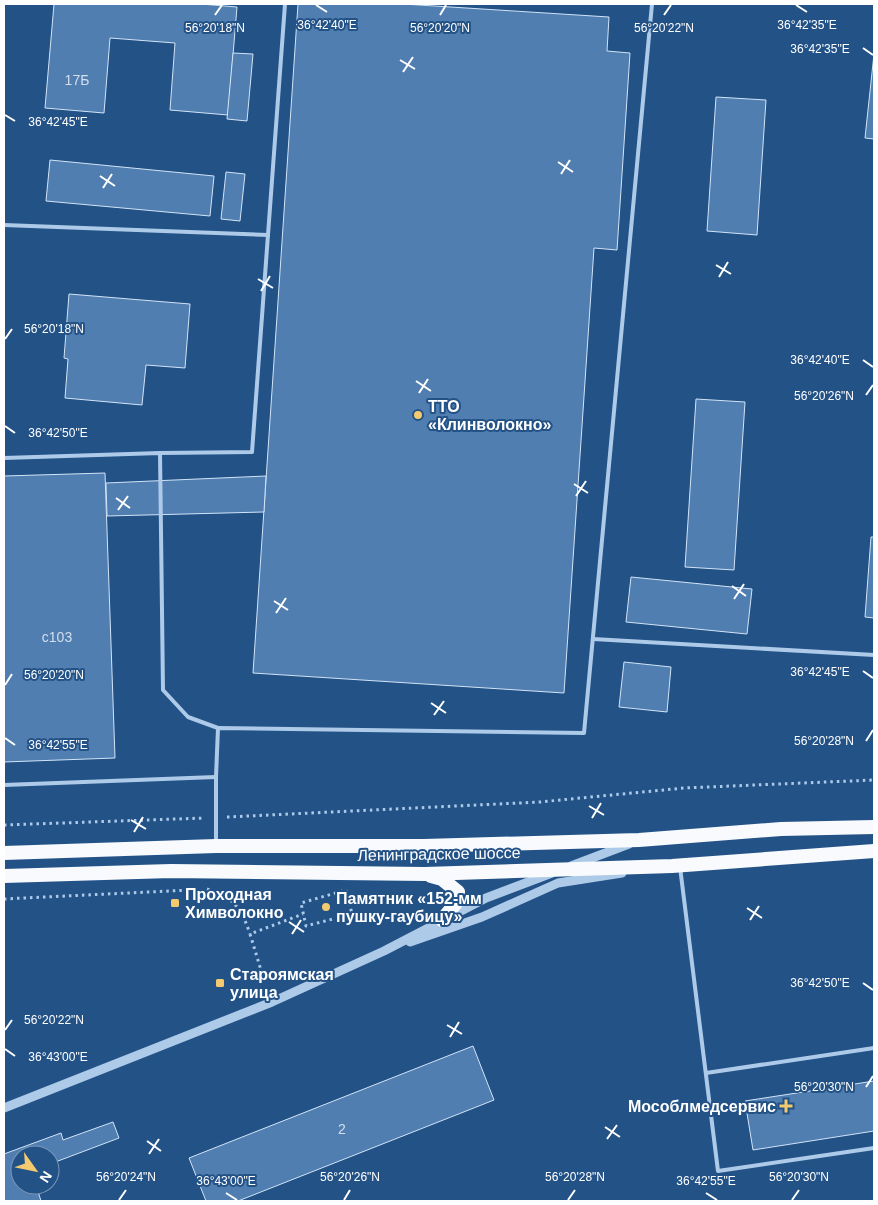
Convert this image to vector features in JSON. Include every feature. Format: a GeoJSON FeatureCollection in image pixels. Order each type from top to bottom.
{"type":"FeatureCollection","features":[{"type":"Feature","properties":{"kind":"highway","name":"Ленинградское шоссе"},"geometry":{"type":"LineString","coordinates":[[4,853],[216,846],[424,846],[639,840],[781,829],[874,827]]}},
{"type":"Feature","properties":{"kind":"highway","name":"Ленинградское шоссе"},"geometry":{"type":"LineString","coordinates":[[4,876],[171,871],[425,874],[675,865],[874,851]]}},
{"type":"Feature","properties":{"kind":"highway"},"geometry":{"type":"LineString","coordinates":[[425,874],[442,879],[458,892],[456,903],[442,920]]}},
{"type":"Feature","properties":{"kind":"street"},"geometry":{"type":"LineString","coordinates":[[4,1108],[272,1002],[384,951],[486,898],[639,840]]}},
{"type":"Feature","properties":{"kind":"street"},"geometry":{"type":"LineString","coordinates":[[384,951],[482,917],[558,883],[675,865]]}},
{"type":"Feature","properties":{"kind":"lane"},"geometry":{"type":"LineString","coordinates":[[4,458],[252,452],[285,4]]}},
{"type":"Feature","properties":{"kind":"lane"},"geometry":{"type":"LineString","coordinates":[[160,453],[163,690],[188,717],[218,728],[584,733],[652,4]]}},
{"type":"Feature","properties":{"kind":"lane"},"geometry":{"type":"LineString","coordinates":[[4,225],[268,235]]}},
{"type":"Feature","properties":{"kind":"lane"},"geometry":{"type":"LineString","coordinates":[[593,639],[874,654]]}},
{"type":"Feature","properties":{"kind":"lane"},"geometry":{"type":"LineString","coordinates":[[216,846],[218,728]]}},
{"type":"Feature","properties":{"kind":"lane"},"geometry":{"type":"LineString","coordinates":[[4,785],[216,777]]}},
{"type":"Feature","properties":{"kind":"lane"},"geometry":{"type":"LineString","coordinates":[[675,865],[706,1073],[718,1171],[874,1148]]}},
{"type":"Feature","properties":{"kind":"lane"},"geometry":{"type":"LineString","coordinates":[[706,1073],[874,1048]]}},
{"type":"Feature","properties":{"kind":"path"},"geometry":{"type":"LineString","coordinates":[[4,825],[216,818],[540,802],[684,788],[874,780]]}},
{"type":"Feature","properties":{"kind":"path"},"geometry":{"type":"LineString","coordinates":[[4,899],[208,889],[232,901],[243,914],[264,980]]}},
{"type":"Feature","properties":{"kind":"path"},"geometry":{"type":"LineString","coordinates":[[346,890],[352,914],[306,926],[303,914],[301,903],[346,890]]}},
{"type":"Feature","properties":{"kind":"path"},"geometry":{"type":"LineString","coordinates":[[250,934],[303,914]]}},
{"type":"Feature","properties":{"kind":"building"},"geometry":{"type":"Polygon","coordinates":[[[54,4],[201,4],[237,7],[228,115],[170,110],[175,43],[110,38],[104,113],[45,108],[54,4]]]}},
{"type":"Feature","properties":{"kind":"building"},"geometry":{"type":"Polygon","coordinates":[[[298,4],[403,4],[609,17],[607,51],[630,53],[617,250],[594,248],[564,693],[253,673],[298,4]]]}},
{"type":"Feature","properties":{"kind":"building"},"geometry":{"type":"Polygon","coordinates":[[[233,53],[253,54],[247,121],[227,119],[233,53]]]}},
{"type":"Feature","properties":{"kind":"building"},"geometry":{"type":"Polygon","coordinates":[[[874,54],[874,139],[865,138],[874,54]]]}},
{"type":"Feature","properties":{"kind":"building"},"geometry":{"type":"Polygon","coordinates":[[[716,97],[766,100],[757,235],[707,231],[716,97]]]}},
{"type":"Feature","properties":{"kind":"building"},"geometry":{"type":"Polygon","coordinates":[[[50,160],[214,176],[210,216],[46,201],[50,160]]]}},
{"type":"Feature","properties":{"kind":"building"},"geometry":{"type":"Polygon","coordinates":[[[226,172],[245,174],[240,221],[221,219],[226,172]]]}},
{"type":"Feature","properties":{"kind":"building"},"geometry":{"type":"Polygon","coordinates":[[[69,294],[190,304],[185,368],[146,365],[142,405],[65,398],[68,359],[64,358],[69,294]]]}},
{"type":"Feature","properties":{"kind":"building"},"geometry":{"type":"Polygon","coordinates":[[[696,399],[745,402],[734,570],[685,567],[696,399]]]}},
{"type":"Feature","properties":{"kind":"building"},"geometry":{"type":"Polygon","coordinates":[[[105,473],[115,758],[4,762],[4,476],[105,473]]]}},
{"type":"Feature","properties":{"kind":"building"},"geometry":{"type":"Polygon","coordinates":[[[266,476],[264,512],[107,516],[106,483],[266,476]]]}},
{"type":"Feature","properties":{"kind":"building"},"geometry":{"type":"Polygon","coordinates":[[[871,537],[874,537],[874,618],[865,617],[871,537]]]}},
{"type":"Feature","properties":{"kind":"building"},"geometry":{"type":"Polygon","coordinates":[[[631,577],[752,589],[747,634],[626,622],[631,577]]]}},
{"type":"Feature","properties":{"kind":"building"},"geometry":{"type":"Polygon","coordinates":[[[624,662],[671,667],[667,712],[619,707],[624,662]]]}},
{"type":"Feature","properties":{"kind":"building"},"geometry":{"type":"Polygon","coordinates":[[[473,1046],[494,1100],[238,1201],[206,1201],[189,1158],[473,1046]]]}},
{"type":"Feature","properties":{"kind":"building"},"geometry":{"type":"Polygon","coordinates":[[[874,1081],[874,1131],[753,1150],[745,1101],[874,1081]]]}},
{"type":"Feature","properties":{"kind":"building"},"geometry":{"type":"Polygon","coordinates":[[[113,1122],[119,1138],[60,1160],[60,1145],[28,1145],[61,1133],[63,1140],[113,1122]]]}},
{"type":"Feature","properties":{"kind":"building"},"geometry":{"type":"Polygon","coordinates":[[[10,1152],[10,1195],[39,1195],[41,1201],[4,1201],[4,1154],[10,1152]]]}},
{"type":"Feature","properties":{"kind":"place","name":"ТТО «Клинволокно»"},"geometry":{"type":"Point","coordinates":[418,415]}},
{"type":"Feature","properties":{"kind":"place","name":"Проходная Химволокно"},"geometry":{"type":"Point","coordinates":[175,903]}},
{"type":"Feature","properties":{"kind":"place","name":"Памятник «152-мм пушку-гаубицу»"},"geometry":{"type":"Point","coordinates":[326,907]}},
{"type":"Feature","properties":{"kind":"place","name":"Староямская улица"},"geometry":{"type":"Point","coordinates":[220,983]}},
{"type":"Feature","properties":{"kind":"place","name":"Мособлмедсервис"},"geometry":{"type":"Point","coordinates":[786,1106]}}]}
